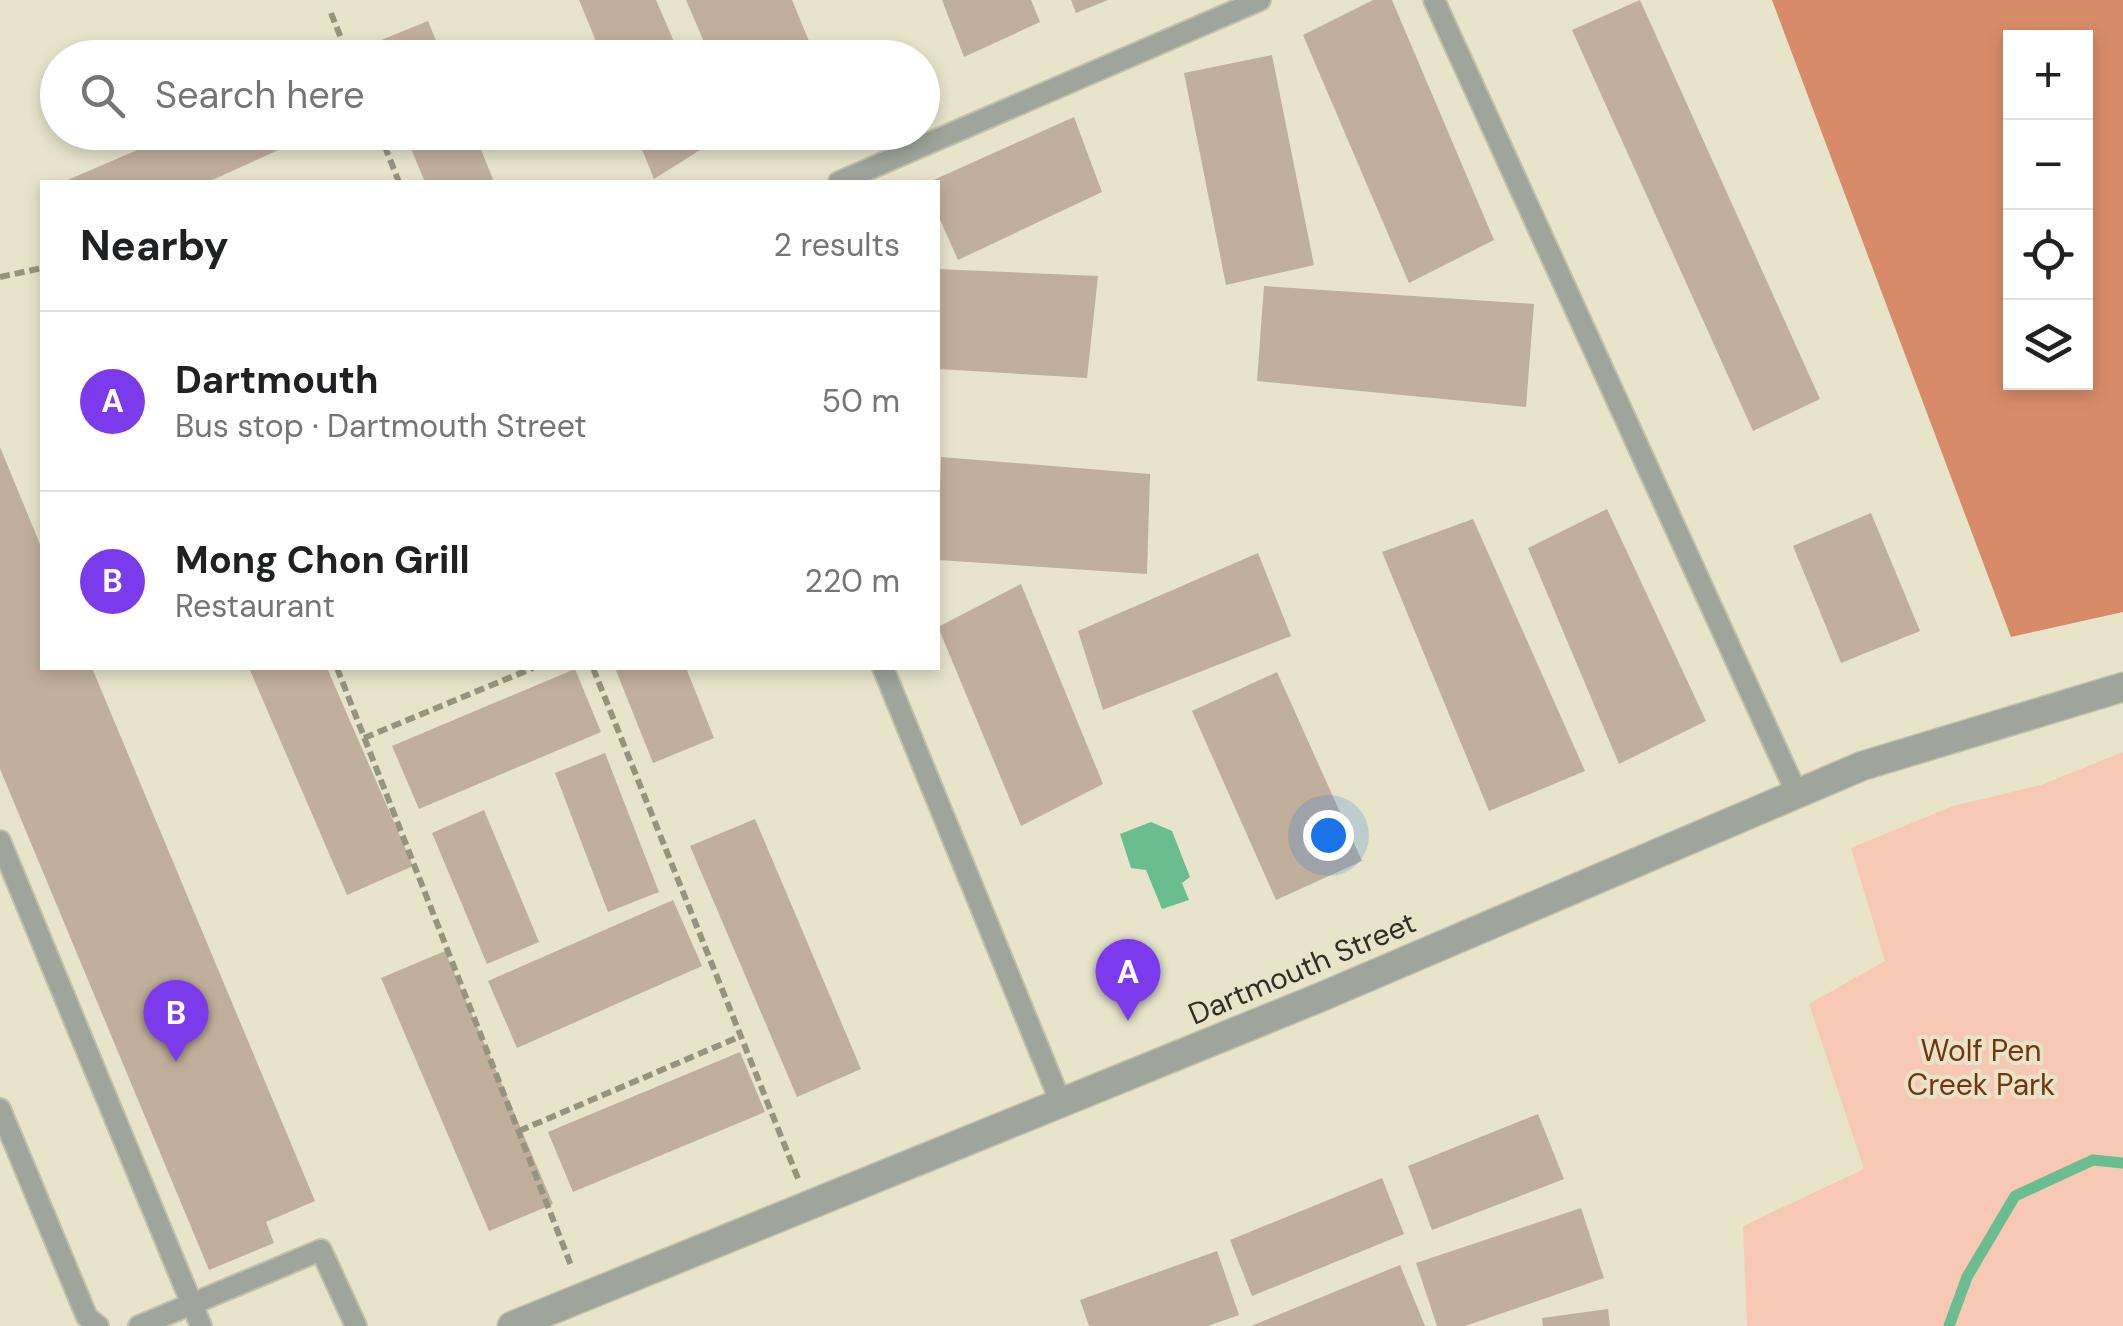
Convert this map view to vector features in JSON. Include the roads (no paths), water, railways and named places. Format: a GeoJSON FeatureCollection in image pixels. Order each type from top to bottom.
{"type":"FeatureCollection","features":[{"type":"Feature","properties":{"kind":"street","name":"Dartmouth Street"},"geometry":{"type":"LineString","coordinates":[[512,1326],[1061,1102],[1862,766],[2123,687]]}},
{"type":"Feature","properties":{"kind":"lane"},"geometry":{"type":"LineString","coordinates":[[940,139],[1260,0]]}},
{"type":"Feature","properties":{"kind":"lane"},"geometry":{"type":"LineString","coordinates":[[1434,0],[1797,794]]}},
{"type":"Feature","properties":{"kind":"lane"},"geometry":{"type":"LineString","coordinates":[[845,180],[914,150]]}},
{"type":"Feature","properties":{"kind":"lane"},"geometry":{"type":"LineString","coordinates":[[884,670],[1061,1102]]}},
{"type":"Feature","properties":{"kind":"lane"},"geometry":{"type":"LineString","coordinates":[[0,841],[7,877],[202,1326]]}},
{"type":"Feature","properties":{"kind":"lane"},"geometry":{"type":"LineString","coordinates":[[0,1110],[87,1317],[98,1326]]}},
{"type":"Feature","properties":{"kind":"lane"},"geometry":{"type":"LineString","coordinates":[[139,1326],[322,1250],[356,1326]]}},
{"type":"Feature","properties":{"kind":"waterway"},"geometry":{"type":"LineString","coordinates":[[1949,1326],[1967,1277],[2015,1196],[2093,1160],[2123,1163]]}},
{"type":"Feature","properties":{"kind":"place","name":"Dartmouth"},"geometry":{"type":"Point","coordinates":[1128,1021]}},
{"type":"Feature","properties":{"kind":"place","name":"Mong Chon Grill"},"geometry":{"type":"Point","coordinates":[176,1062]}},
{"type":"Feature","properties":{"kind":"park label","name":"Wolf Pen Creek Park"},"geometry":{"type":"Point","coordinates":[1981,1067]}}]}
